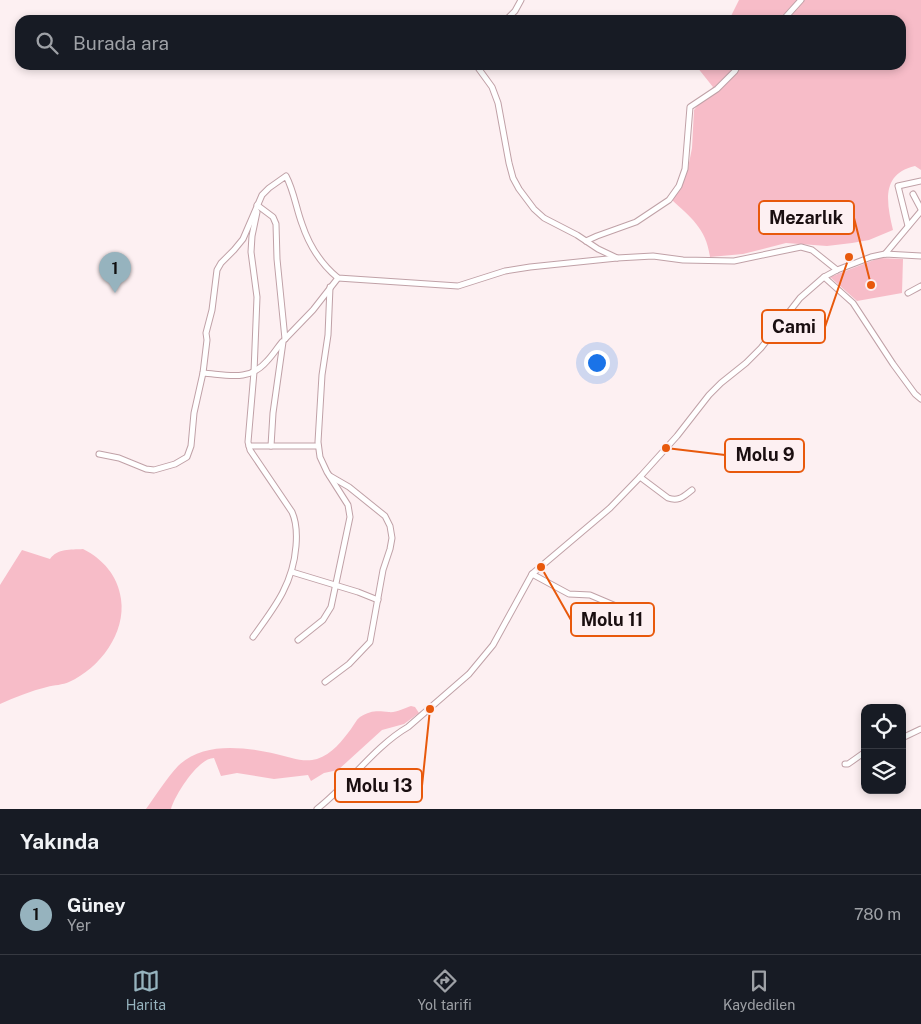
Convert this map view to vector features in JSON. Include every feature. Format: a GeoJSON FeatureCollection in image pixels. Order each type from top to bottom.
{"type":"FeatureCollection","features":[{"type":"Feature","properties":{"kind":"street"},"geometry":{"type":"LineString","coordinates":[[511,15],[520,0]]}},
{"type":"Feature","properties":{"kind":"street"},"geometry":{"type":"LineString","coordinates":[[788,15],[801,0]]}},
{"type":"Feature","properties":{"kind":"street"},"geometry":{"type":"LineString","coordinates":[[480,70],[492,87],[498,103],[509,163],[513,178],[519,189],[528,198],[534,209],[544,218],[617,258]]}},
{"type":"Feature","properties":{"kind":"street"},"geometry":{"type":"LineString","coordinates":[[586,242],[636,222],[669,200],[679,186],[686,169],[688,113],[690,107],[717,89],[736,70]]}},
{"type":"Feature","properties":{"kind":"street"},"geometry":{"type":"LineString","coordinates":[[99,454],[119,458],[150,470],[161,469],[182,461],[187,457],[203,372],[207,340],[206,333],[212,310],[217,270],[243,239],[257,205],[266,190],[286,176],[308,239],[321,261],[338,278],[458,286],[505,271],[617,258],[653,256],[683,260],[734,261],[802,247],[812,250],[838,270]]}},
{"type":"Feature","properties":{"kind":"street"},"geometry":{"type":"LineString","coordinates":[[908,226],[898,186],[921,181]]}},
{"type":"Feature","properties":{"kind":"street"},"geometry":{"type":"LineString","coordinates":[[885,254],[921,208],[913,194]]}},
{"type":"Feature","properties":{"kind":"street"},"geometry":{"type":"LineString","coordinates":[[257,205],[273,217],[276,224],[277,259],[285,339],[310,314],[338,278]]}},
{"type":"Feature","properties":{"kind":"street"},"geometry":{"type":"LineString","coordinates":[[253,637],[282,594],[292,572],[296,533],[294,516],[261,468],[249,446],[257,296],[251,252],[257,205]]}},
{"type":"Feature","properties":{"kind":"street"},"geometry":{"type":"LineString","coordinates":[[317,809],[396,734],[408,727],[469,674],[493,645],[532,574],[610,508],[677,436],[721,383],[762,348],[800,298],[824,277],[871,257],[885,254],[921,256]]}},
{"type":"Feature","properties":{"kind":"street"},"geometry":{"type":"LineString","coordinates":[[824,277],[853,303],[893,364],[915,394],[921,399]]}},
{"type":"Feature","properties":{"kind":"street"},"geometry":{"type":"LineString","coordinates":[[908,293],[921,286]]}},
{"type":"Feature","properties":{"kind":"street"},"geometry":{"type":"LineString","coordinates":[[298,640],[323,620],[334,600],[350,514],[346,502],[320,457],[318,446],[323,367],[328,335],[330,287]]}},
{"type":"Feature","properties":{"kind":"street"},"geometry":{"type":"LineString","coordinates":[[203,372],[245,376],[264,365],[283,342],[273,413],[271,446]]}},
{"type":"Feature","properties":{"kind":"street"},"geometry":{"type":"LineString","coordinates":[[249,446],[318,446]]}},
{"type":"Feature","properties":{"kind":"street"},"geometry":{"type":"LineString","coordinates":[[325,682],[344,669],[368,646],[372,635],[383,570],[391,543],[389,523],[385,516],[329,475]]}},
{"type":"Feature","properties":{"kind":"street"},"geometry":{"type":"LineString","coordinates":[[640,477],[672,500],[681,499],[692,490]]}},
{"type":"Feature","properties":{"kind":"street"},"geometry":{"type":"LineString","coordinates":[[292,572],[378,600]]}},
{"type":"Feature","properties":{"kind":"street"},"geometry":{"type":"LineString","coordinates":[[532,574],[569,594],[590,595],[616,606],[618,612],[607,631]]}},
{"type":"Feature","properties":{"kind":"street"},"geometry":{"type":"LineString","coordinates":[[906,736],[921,729]]}},
{"type":"Feature","properties":{"kind":"street"},"geometry":{"type":"LineString","coordinates":[[845,764],[861,755]]}},
{"type":"Feature","properties":{"kind":"shaded area"},"geometry":{"type":"Polygon","coordinates":[[[739,0],[921,0],[921,170],[915,166],[904,170],[891,183],[888,200],[893,230],[869,240],[852,243],[827,246],[786,243],[743,254],[710,257],[701,231],[691,218],[671,199],[681,185],[688,168],[692,148],[694,110],[713,87],[699,70],[906,70],[906,15],[732,15],[739,0]]]}},
{"type":"Feature","properties":{"kind":"shaded area"},"geometry":{"type":"Polygon","coordinates":[[[879,258],[903,259],[902,293],[857,301],[830,277],[879,258]]]}},
{"type":"Feature","properties":{"kind":"shaded area"},"geometry":{"type":"Polygon","coordinates":[[[83,549],[103,563],[117,583],[121,599],[121,612],[115,637],[100,659],[80,676],[67,683],[35,690],[0,704],[0,585],[22,550],[50,559],[61,551],[83,549]]]}},
{"type":"Feature","properties":{"kind":"shaded area"},"geometry":{"type":"Polygon","coordinates":[[[411,706],[415,707],[419,713],[404,724],[382,730],[338,770],[324,773],[311,781],[308,775],[274,779],[237,773],[221,776],[214,758],[201,764],[194,770],[177,795],[171,809],[146,809],[178,766],[188,758],[200,753],[212,749],[238,748],[264,751],[302,760],[317,759],[336,747],[360,717],[374,712],[394,712],[411,706]]]}},
{"type":"Feature","properties":{"kind":"place","name":"Cami"},"geometry":{"type":"Point","coordinates":[849,257]}},
{"type":"Feature","properties":{"kind":"place","name":"Mezarlık"},"geometry":{"type":"Point","coordinates":[871,285]}},
{"type":"Feature","properties":{"kind":"place","name":"Güney"},"geometry":{"type":"Point","coordinates":[115,293]}},
{"type":"Feature","properties":{"kind":"place","name":"Molu 9"},"geometry":{"type":"Point","coordinates":[666,448]}},
{"type":"Feature","properties":{"kind":"place","name":"Molu 11"},"geometry":{"type":"Point","coordinates":[541,567]}},
{"type":"Feature","properties":{"kind":"place","name":"Molu 13"},"geometry":{"type":"Point","coordinates":[430,709]}}]}
